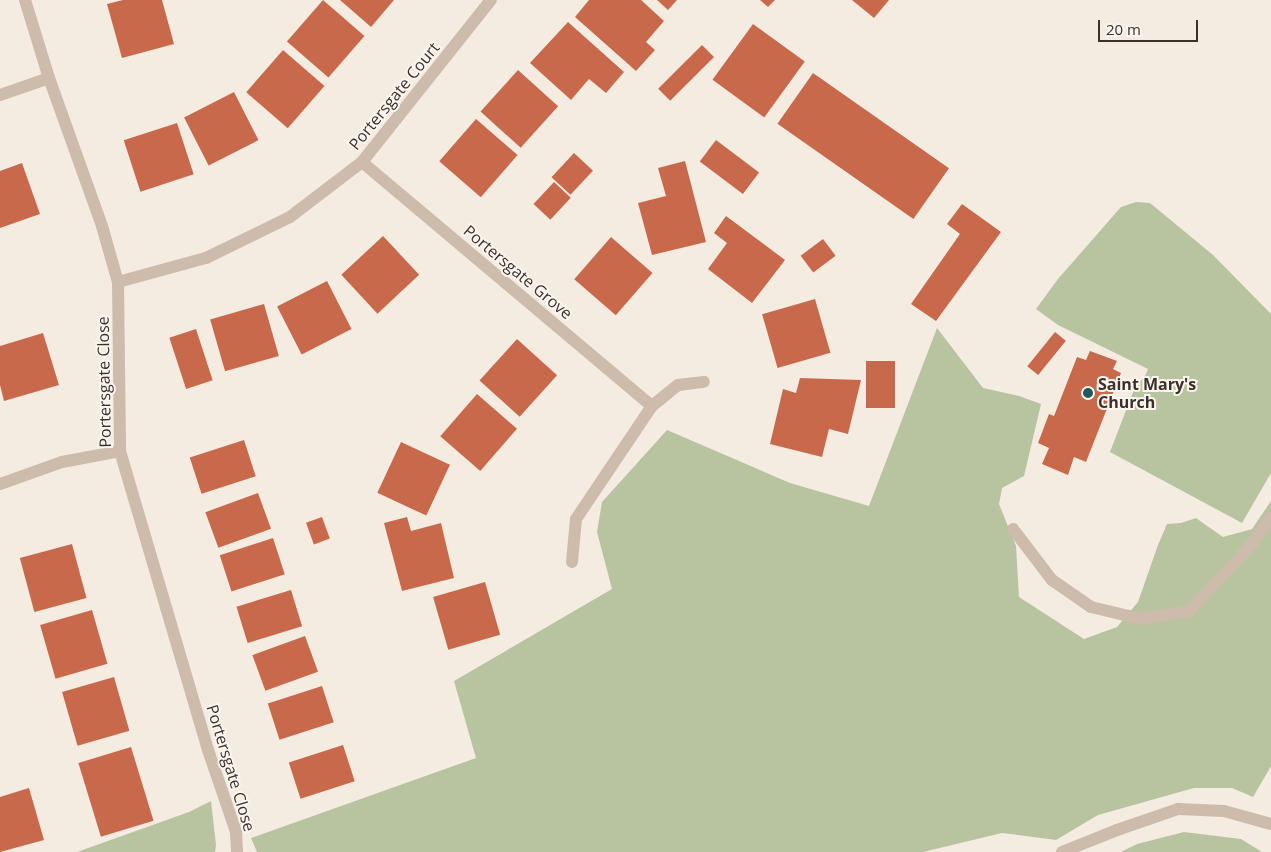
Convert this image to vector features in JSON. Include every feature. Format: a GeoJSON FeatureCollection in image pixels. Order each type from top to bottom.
{"type":"FeatureCollection","features":[{"type":"Feature","properties":{"kind":"street","name":"Portersgate Close"},"geometry":{"type":"LineString","coordinates":[[25,0],[49,78],[102,226],[118,282],[120,451],[208,750],[236,832],[238,852]]}},
{"type":"Feature","properties":{"kind":"street","name":"Portersgate Court"},"geometry":{"type":"LineString","coordinates":[[118,282],[206,258],[290,217],[362,162],[491,0]]}},
{"type":"Feature","properties":{"kind":"street"},"geometry":{"type":"LineString","coordinates":[[0,95],[49,78]]}},
{"type":"Feature","properties":{"kind":"street","name":"Portersgate Grove"},"geometry":{"type":"LineString","coordinates":[[362,162],[652,406]]}},
{"type":"Feature","properties":{"kind":"street"},"geometry":{"type":"LineString","coordinates":[[572,562],[576,519],[652,406],[678,385],[704,382]]}},
{"type":"Feature","properties":{"kind":"street"},"geometry":{"type":"LineString","coordinates":[[0,484],[62,462],[120,451]]}},
{"type":"Feature","properties":{"kind":"street"},"geometry":{"type":"LineString","coordinates":[[1012,529],[1052,580],[1091,607],[1141,619],[1189,611],[1252,544],[1271,517]]}},
{"type":"Feature","properties":{"kind":"street"},"geometry":{"type":"LineString","coordinates":[[1062,852],[1117,830],[1178,809],[1224,811],[1271,824]]}},
{"type":"Feature","properties":{"kind":"green space"},"geometry":{"type":"Polygon","coordinates":[[[1136,202],[1150,203],[1213,255],[1271,314],[1271,473],[1242,523],[1110,452],[1135,387],[1145,376],[1148,369],[1058,325],[1036,309],[1058,279],[1121,207],[1136,202]]]}},
{"type":"Feature","properties":{"kind":"green space"},"geometry":{"type":"Polygon","coordinates":[[[937,328],[983,388],[1019,396],[1041,404],[1024,476],[1002,488],[999,504],[1016,546],[1019,597],[1084,639],[1117,627],[1138,602],[1167,524],[1181,523],[1196,518],[1223,537],[1252,529],[1271,501],[1271,766],[1253,797],[1232,788],[1194,788],[1098,815],[1056,840],[1002,833],[923,852],[257,852],[251,838],[476,758],[454,681],[612,589],[597,532],[602,502],[667,430],[790,483],[869,506],[937,328]]]}},
{"type":"Feature","properties":{"kind":"green space"},"geometry":{"type":"Polygon","coordinates":[[[211,801],[216,845],[215,852],[77,852],[189,812],[211,801]]]}},
{"type":"Feature","properties":{"kind":"green space"},"geometry":{"type":"Polygon","coordinates":[[[1184,832],[1241,839],[1262,852],[1121,852],[1137,844],[1184,832]]]}},
{"type":"Feature","properties":{"kind":"building"},"geometry":{"type":"Polygon","coordinates":[[[123,0],[162,0],[174,44],[122,58],[107,4],[123,0]]]}},
{"type":"Feature","properties":{"kind":"building"},"geometry":{"type":"Polygon","coordinates":[[[323,0],[365,36],[328,78],[287,42],[323,0]]]}},
{"type":"Feature","properties":{"kind":"building"},"geometry":{"type":"Polygon","coordinates":[[[340,0],[394,0],[371,27],[340,0]]]}},
{"type":"Feature","properties":{"kind":"building"},"geometry":{"type":"Polygon","coordinates":[[[589,0],[641,0],[664,21],[646,42],[655,50],[636,71],[575,17],[589,0]]]}},
{"type":"Feature","properties":{"kind":"building"},"geometry":{"type":"Polygon","coordinates":[[[657,0],[677,0],[668,10],[657,0]]]}},
{"type":"Feature","properties":{"kind":"building"},"geometry":{"type":"Polygon","coordinates":[[[760,0],[775,0],[768,7],[760,0]]]}},
{"type":"Feature","properties":{"kind":"building"},"geometry":{"type":"Polygon","coordinates":[[[852,0],[889,0],[874,18],[852,0]]]}},
{"type":"Feature","properties":{"kind":"building"},"geometry":{"type":"Polygon","coordinates":[[[568,22],[624,72],[606,93],[589,79],[571,100],[530,63],[568,22]]]}},
{"type":"Feature","properties":{"kind":"building"},"geometry":{"type":"Polygon","coordinates":[[[753,24],[805,62],[764,117],[712,80],[753,24]]]}},
{"type":"Feature","properties":{"kind":"building"},"geometry":{"type":"Polygon","coordinates":[[[702,45],[714,57],[670,101],[658,89],[702,45]]]}},
{"type":"Feature","properties":{"kind":"building"},"geometry":{"type":"Polygon","coordinates":[[[283,50],[325,86],[288,128],[246,92],[283,50]]]}},
{"type":"Feature","properties":{"kind":"building"},"geometry":{"type":"Polygon","coordinates":[[[518,70],[558,106],[521,148],[481,112],[518,70]]]}},
{"type":"Feature","properties":{"kind":"building"},"geometry":{"type":"Polygon","coordinates":[[[813,73],[949,168],[913,219],[777,124],[813,73]]]}},
{"type":"Feature","properties":{"kind":"building"},"geometry":{"type":"Polygon","coordinates":[[[234,92],[259,140],[209,166],[184,117],[234,92]]]}},
{"type":"Feature","properties":{"kind":"building"},"geometry":{"type":"Polygon","coordinates":[[[476,119],[518,155],[481,197],[439,161],[476,119]]]}},
{"type":"Feature","properties":{"kind":"building"},"geometry":{"type":"Polygon","coordinates":[[[177,123],[194,174],[140,192],[124,140],[177,123]]]}},
{"type":"Feature","properties":{"kind":"building"},"geometry":{"type":"Polygon","coordinates":[[[716,140],[759,172],[743,194],[700,162],[716,140]]]}},
{"type":"Feature","properties":{"kind":"building"},"geometry":{"type":"Polygon","coordinates":[[[574,153],[593,171],[571,195],[551,177],[574,153]]]}},
{"type":"Feature","properties":{"kind":"building"},"geometry":{"type":"Polygon","coordinates":[[[685,161],[706,242],[652,255],[638,203],[666,196],[658,168],[685,161]]]}},
{"type":"Feature","properties":{"kind":"building"},"geometry":{"type":"Polygon","coordinates":[[[22,163],[40,214],[0,228],[0,171],[22,163]]]}},
{"type":"Feature","properties":{"kind":"building"},"geometry":{"type":"Polygon","coordinates":[[[554,182],[571,198],[550,220],[534,204],[554,182]]]}},
{"type":"Feature","properties":{"kind":"building"},"geometry":{"type":"Polygon","coordinates":[[[962,204],[1001,232],[936,321],[911,304],[960,234],[947,224],[962,204]]]}},
{"type":"Feature","properties":{"kind":"building"},"geometry":{"type":"Polygon","coordinates":[[[726,216],[785,260],[752,303],[708,269],[727,243],[714,233],[726,216]]]}},
{"type":"Feature","properties":{"kind":"building"},"geometry":{"type":"Polygon","coordinates":[[[383,236],[419,275],[377,314],[341,275],[383,236]]]}},
{"type":"Feature","properties":{"kind":"building"},"geometry":{"type":"Polygon","coordinates":[[[611,237],[653,273],[616,315],[574,279],[611,237]]]}},
{"type":"Feature","properties":{"kind":"building"},"geometry":{"type":"Polygon","coordinates":[[[823,239],[836,256],[813,273],[801,256],[823,239]]]}},
{"type":"Feature","properties":{"kind":"building"},"geometry":{"type":"Polygon","coordinates":[[[327,281],[352,329],[302,355],[277,306],[327,281]]]}},
{"type":"Feature","properties":{"kind":"building"},"geometry":{"type":"Polygon","coordinates":[[[815,299],[830,353],[778,368],[762,314],[815,299]]]}},
{"type":"Feature","properties":{"kind":"building"},"geometry":{"type":"Polygon","coordinates":[[[264,304],[279,356],[225,371],[210,319],[264,304]]]}},
{"type":"Feature","properties":{"kind":"building"},"geometry":{"type":"Polygon","coordinates":[[[196,329],[213,380],[186,389],[169,338],[196,329]]]}},
{"type":"Feature","properties":{"kind":"building"},"geometry":{"type":"Polygon","coordinates":[[[1055,332],[1066,341],[1038,375],[1027,366],[1055,332]]]}},
{"type":"Feature","properties":{"kind":"building"},"geometry":{"type":"Polygon","coordinates":[[[43,333],[59,385],[4,401],[0,385],[0,346],[43,333]]]}},
{"type":"Feature","properties":{"kind":"building"},"geometry":{"type":"Polygon","coordinates":[[[517,339],[557,375],[520,417],[480,381],[517,339]]]}},
{"type":"Feature","properties":{"kind":"building","name":"Saint Mary's Church"},"geometry":{"type":"Polygon","coordinates":[[[1090,351],[1117,361],[1113,369],[1121,373],[1086,462],[1074,457],[1068,475],[1042,464],[1049,448],[1038,443],[1049,414],[1054,416],[1077,357],[1086,360],[1090,351]]]}},
{"type":"Feature","properties":{"kind":"building"},"geometry":{"type":"Polygon","coordinates":[[[866,361],[895,361],[895,408],[866,408],[866,361]]]}},
{"type":"Feature","properties":{"kind":"building"},"geometry":{"type":"Polygon","coordinates":[[[800,378],[861,380],[848,434],[829,429],[822,457],[770,444],[783,389],[796,393],[800,378]]]}},
{"type":"Feature","properties":{"kind":"building"},"geometry":{"type":"Polygon","coordinates":[[[477,394],[517,429],[480,471],[440,436],[477,394]]]}},
{"type":"Feature","properties":{"kind":"building"},"geometry":{"type":"Polygon","coordinates":[[[244,440],[256,476],[202,494],[190,458],[244,440]]]}},
{"type":"Feature","properties":{"kind":"building"},"geometry":{"type":"Polygon","coordinates":[[[401,442],[450,465],[426,516],[377,493],[401,442]]]}},
{"type":"Feature","properties":{"kind":"building"},"geometry":{"type":"Polygon","coordinates":[[[258,493],[271,529],[218,548],[205,512],[258,493]]]}},
{"type":"Feature","properties":{"kind":"building"},"geometry":{"type":"Polygon","coordinates":[[[322,517],[330,539],[314,544],[306,523],[322,517]]]}},
{"type":"Feature","properties":{"kind":"building"},"geometry":{"type":"Polygon","coordinates":[[[407,517],[411,531],[441,523],[454,578],[402,591],[384,523],[407,517]]]}},
{"type":"Feature","properties":{"kind":"building"},"geometry":{"type":"Polygon","coordinates":[[[273,538],[285,574],[231,591],[220,555],[273,538]]]}},
{"type":"Feature","properties":{"kind":"building"},"geometry":{"type":"Polygon","coordinates":[[[72,544],[86,598],[34,612],[20,558],[72,544]]]}},
{"type":"Feature","properties":{"kind":"building"},"geometry":{"type":"Polygon","coordinates":[[[485,582],[500,635],[448,650],[433,597],[485,582]]]}},
{"type":"Feature","properties":{"kind":"building"},"geometry":{"type":"Polygon","coordinates":[[[291,590],[302,626],[248,643],[236,607],[291,590]]]}},
{"type":"Feature","properties":{"kind":"building"},"geometry":{"type":"Polygon","coordinates":[[[92,610],[107,664],[56,679],[40,625],[92,610]]]}},
{"type":"Feature","properties":{"kind":"building"},"geometry":{"type":"Polygon","coordinates":[[[305,636],[318,672],[265,691],[252,655],[305,636]]]}},
{"type":"Feature","properties":{"kind":"building"},"geometry":{"type":"Polygon","coordinates":[[[114,677],[129,731],[78,746],[62,692],[114,677]]]}},
{"type":"Feature","properties":{"kind":"building"},"geometry":{"type":"Polygon","coordinates":[[[322,686],[334,722],[280,740],[268,704],[322,686]]]}},
{"type":"Feature","properties":{"kind":"building"},"geometry":{"type":"Polygon","coordinates":[[[343,745],[355,781],[301,799],[289,763],[343,745]]]}},
{"type":"Feature","properties":{"kind":"building"},"geometry":{"type":"Polygon","coordinates":[[[131,747],[154,821],[101,837],[78,763],[131,747]]]}},
{"type":"Feature","properties":{"kind":"building"},"geometry":{"type":"Polygon","coordinates":[[[29,788],[44,840],[0,852],[0,797],[29,788]]]}},
{"type":"Feature","properties":{"kind":"place","name":"Saint Mary's Church"},"geometry":{"type":"Point","coordinates":[1088,393]}}]}
